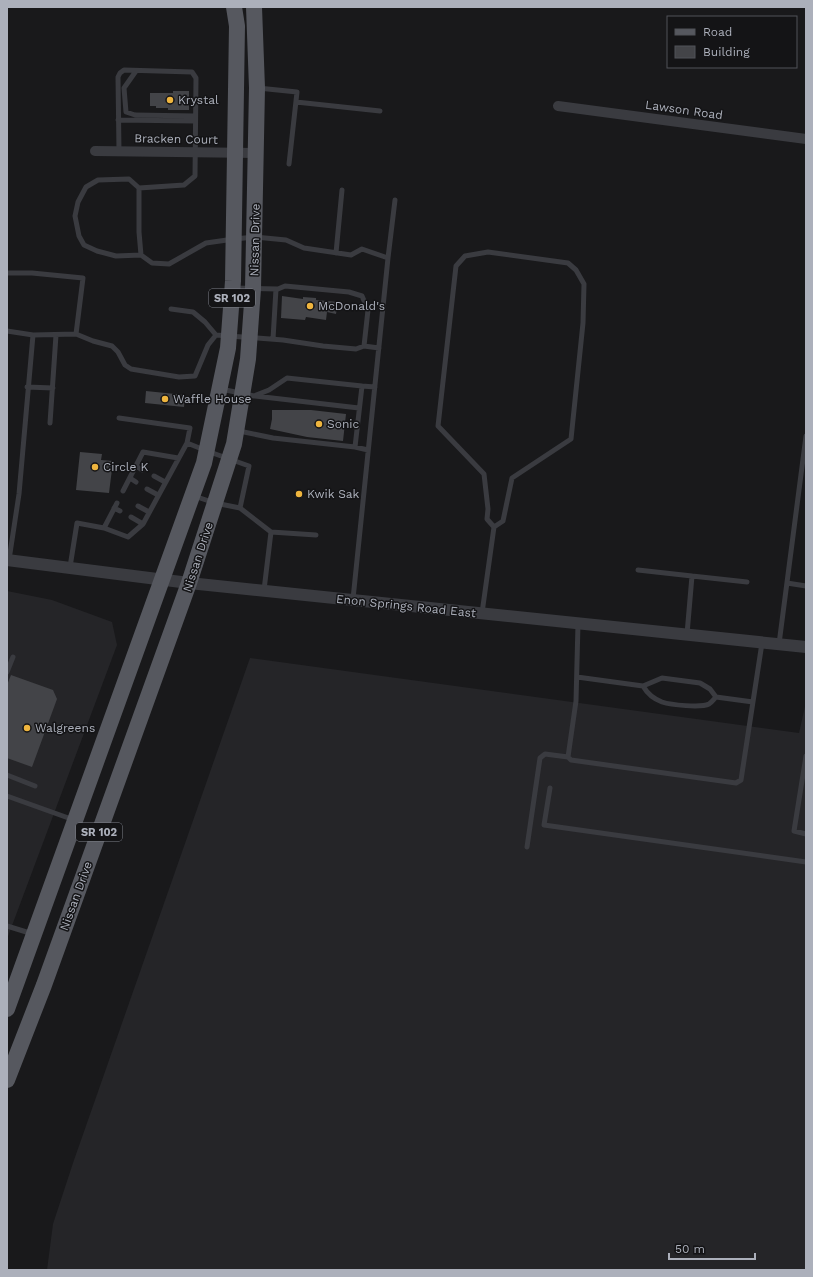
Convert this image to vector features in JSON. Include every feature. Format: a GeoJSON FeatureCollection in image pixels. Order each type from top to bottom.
{"type":"FeatureCollection","features":[{"type":"Feature","properties":{"kind":"main road","name":"Nissan Drive"},"geometry":{"type":"LineString","coordinates":[[7,1009],[204,463],[228,348],[222,335],[233,288],[237,26],[234,7]]}},
{"type":"Feature","properties":{"kind":"main road","name":"Nissan Drive"},"geometry":{"type":"LineString","coordinates":[[7,1080],[44,985],[189,583],[248,395],[248,359],[253,289],[257,153],[257,88],[254,7]]}},
{"type":"Feature","properties":{"kind":"street","name":"Lawson Road"},"geometry":{"type":"LineString","coordinates":[[558,106],[806,139]]}},
{"type":"Feature","properties":{"kind":"street","name":"Bracken Court"},"geometry":{"type":"LineString","coordinates":[[95,151],[257,153]]}},
{"type":"Feature","properties":{"kind":"street","name":"Enon Springs Road East"},"geometry":{"type":"LineString","coordinates":[[8,560],[189,583],[806,648]]}},
{"type":"Feature","properties":{"kind":"lane"},"geometry":{"type":"LineString","coordinates":[[119,151],[118,77],[120,73],[124,70],[192,72],[196,78],[195,176],[184,185],[139,188],[129,179],[98,180],[86,188],[78,202],[75,216],[79,236],[84,245],[97,251],[116,256],[141,255],[152,263],[169,264],[206,243],[255,237],[286,240],[304,248],[351,255],[362,249],[388,258]]}},
{"type":"Feature","properties":{"kind":"lane"},"geometry":{"type":"LineString","coordinates":[[136,71],[124,88],[126,112],[135,115],[195,118]]}},
{"type":"Feature","properties":{"kind":"lane"},"geometry":{"type":"LineString","coordinates":[[257,88],[297,92],[288,164]]}},
{"type":"Feature","properties":{"kind":"lane"},"geometry":{"type":"LineString","coordinates":[[296,102],[380,111]]}},
{"type":"Feature","properties":{"kind":"lane"},"geometry":{"type":"LineString","coordinates":[[118,120],[195,118]]}},
{"type":"Feature","properties":{"kind":"lane"},"geometry":{"type":"LineString","coordinates":[[139,188],[139,232],[141,255]]}},
{"type":"Feature","properties":{"kind":"lane"},"geometry":{"type":"LineString","coordinates":[[336,253],[342,190]]}},
{"type":"Feature","properties":{"kind":"lane"},"geometry":{"type":"LineString","coordinates":[[353,600],[395,200]]}},
{"type":"Feature","properties":{"kind":"lane"},"geometry":{"type":"LineString","coordinates":[[482,614],[494,527],[503,520],[512,478],[571,439],[583,323],[584,284],[576,270],[568,263],[488,252],[465,256],[456,266],[438,426],[484,474],[488,509],[487,519],[494,527]]}},
{"type":"Feature","properties":{"kind":"lane"},"geometry":{"type":"LineString","coordinates":[[7,273],[32,273],[83,278],[76,334]]}},
{"type":"Feature","properties":{"kind":"lane"},"geometry":{"type":"LineString","coordinates":[[233,288],[276,289],[285,286],[349,292],[362,296],[368,310],[364,346]]}},
{"type":"Feature","properties":{"kind":"lane"},"geometry":{"type":"LineString","coordinates":[[273,339],[276,289]]}},
{"type":"Feature","properties":{"kind":"lane"},"geometry":{"type":"LineString","coordinates":[[171,309],[192,312],[222,335],[273,339],[356,349],[364,346],[379,348]]}},
{"type":"Feature","properties":{"kind":"lane"},"geometry":{"type":"LineString","coordinates":[[7,331],[33,335],[76,334],[93,341],[112,346],[118,352],[125,365],[131,368],[179,377],[195,376],[208,345],[222,335]]}},
{"type":"Feature","properties":{"kind":"lane"},"geometry":{"type":"LineString","coordinates":[[8,560],[19,494],[33,335]]}},
{"type":"Feature","properties":{"kind":"lane"},"geometry":{"type":"LineString","coordinates":[[50,423],[56,335]]}},
{"type":"Feature","properties":{"kind":"lane"},"geometry":{"type":"LineString","coordinates":[[248,395],[269,390],[286,378],[375,387]]}},
{"type":"Feature","properties":{"kind":"lane"},"geometry":{"type":"LineString","coordinates":[[355,447],[362,386]]}},
{"type":"Feature","properties":{"kind":"lane"},"geometry":{"type":"LineString","coordinates":[[28,387],[52,388]]}},
{"type":"Feature","properties":{"kind":"lane"},"geometry":{"type":"LineString","coordinates":[[219,389],[248,395],[360,408]]}},
{"type":"Feature","properties":{"kind":"lane"},"geometry":{"type":"LineString","coordinates":[[70,568],[77,523],[104,528],[128,537],[143,524],[187,443],[190,428],[119,418]]}},
{"type":"Feature","properties":{"kind":"lane"},"geometry":{"type":"LineString","coordinates":[[236,431],[273,438],[355,447],[368,450]]}},
{"type":"Feature","properties":{"kind":"lane"},"geometry":{"type":"LineString","coordinates":[[778,644],[806,436]]}},
{"type":"Feature","properties":{"kind":"lane"},"geometry":{"type":"LineString","coordinates":[[187,443],[249,466],[240,508]]}},
{"type":"Feature","properties":{"kind":"lane"},"geometry":{"type":"LineString","coordinates":[[123,491],[143,452],[178,458]]}},
{"type":"Feature","properties":{"kind":"lane"},"geometry":{"type":"LineString","coordinates":[[136,466],[142,470]]}},
{"type":"Feature","properties":{"kind":"lane"},"geometry":{"type":"LineString","coordinates":[[154,476],[165,482]]}},
{"type":"Feature","properties":{"kind":"lane"},"geometry":{"type":"LineString","coordinates":[[130,478],[136,482]]}},
{"type":"Feature","properties":{"kind":"lane"},"geometry":{"type":"LineString","coordinates":[[147,488],[158,495]]}},
{"type":"Feature","properties":{"kind":"lane"},"geometry":{"type":"LineString","coordinates":[[192,495],[215,503],[240,508],[271,532],[316,535]]}},
{"type":"Feature","properties":{"kind":"lane"},"geometry":{"type":"LineString","coordinates":[[104,528],[117,502]]}},
{"type":"Feature","properties":{"kind":"lane"},"geometry":{"type":"LineString","coordinates":[[138,506],[149,512]]}},
{"type":"Feature","properties":{"kind":"lane"},"geometry":{"type":"LineString","coordinates":[[114,508],[120,511]]}},
{"type":"Feature","properties":{"kind":"lane"},"geometry":{"type":"LineString","coordinates":[[131,517],[143,524]]}},
{"type":"Feature","properties":{"kind":"lane"},"geometry":{"type":"LineString","coordinates":[[264,591],[271,532]]}},
{"type":"Feature","properties":{"kind":"lane"},"geometry":{"type":"LineString","coordinates":[[638,570],[747,582]]}},
{"type":"Feature","properties":{"kind":"lane"},"geometry":{"type":"LineString","coordinates":[[687,635],[692,576]]}},
{"type":"Feature","properties":{"kind":"lane"},"geometry":{"type":"LineString","coordinates":[[787,583],[806,586]]}},
{"type":"Feature","properties":{"kind":"lane"},"geometry":{"type":"LineString","coordinates":[[568,756],[576,701],[578,624]]}},
{"type":"Feature","properties":{"kind":"lane"},"geometry":{"type":"LineString","coordinates":[[527,847],[540,758],[545,754],[568,756],[571,760],[736,783],[741,780],[762,643]]}},
{"type":"Feature","properties":{"kind":"lane"},"geometry":{"type":"LineString","coordinates":[[7,672],[12,657]]}},
{"type":"Feature","properties":{"kind":"lane"},"geometry":{"type":"LineString","coordinates":[[577,677],[643,686],[662,678],[700,683],[710,689],[716,697],[753,702]]}},
{"type":"Feature","properties":{"kind":"lane"},"geometry":{"type":"LineString","coordinates":[[643,686],[647,693],[662,702],[700,706],[710,704],[716,697]]}},
{"type":"Feature","properties":{"kind":"lane"},"geometry":{"type":"LineString","coordinates":[[806,756],[794,831],[806,834]]}},
{"type":"Feature","properties":{"kind":"lane"},"geometry":{"type":"LineString","coordinates":[[7,775],[35,786]]}},
{"type":"Feature","properties":{"kind":"lane"},"geometry":{"type":"LineString","coordinates":[[550,788],[544,825],[806,862]]}},
{"type":"Feature","properties":{"kind":"lane"},"geometry":{"type":"LineString","coordinates":[[7,796],[75,820]]}},
{"type":"Feature","properties":{"kind":"lane"},"geometry":{"type":"LineString","coordinates":[[7,926],[34,934]]}},
{"type":"Feature","properties":{"kind":"shaded area"},"geometry":{"type":"Polygon","coordinates":[[[7,591],[52,600],[112,622],[117,645],[7,939],[7,591]]]}},
{"type":"Feature","properties":{"kind":"shaded area"},"geometry":{"type":"Polygon","coordinates":[[[250,658],[799,733],[806,702],[806,1270],[47,1270],[53,1224],[73,1163],[250,658]]]}},
{"type":"Feature","properties":{"kind":"building","name":"Krystal"},"geometry":{"type":"Polygon","coordinates":[[[173,91],[189,91],[189,110],[168,110],[168,108],[156,108],[156,106],[150,106],[150,93],[173,93],[173,91]]]}},
{"type":"Feature","properties":{"kind":"building","name":"McDonald's"},"geometry":{"type":"Polygon","coordinates":[[[282,296],[303,299],[303,297],[316,298],[316,300],[338,302],[336,314],[327,312],[326,320],[306,317],[305,320],[281,318],[282,296]]]}},
{"type":"Feature","properties":{"kind":"building","name":"Waffle House"},"geometry":{"type":"Polygon","coordinates":[[[146,391],[185,395],[184,407],[145,403],[146,391]]]}},
{"type":"Feature","properties":{"kind":"building","name":"Sonic"},"geometry":{"type":"Polygon","coordinates":[[[272,410],[311,410],[346,414],[343,441],[307,437],[270,429],[272,410]]]}},
{"type":"Feature","properties":{"kind":"building","name":"Circle K"},"geometry":{"type":"Polygon","coordinates":[[[80,452],[102,454],[101,460],[113,461],[109,493],[76,490],[80,452]]]}},
{"type":"Feature","properties":{"kind":"building","name":"Walgreens"},"geometry":{"type":"Polygon","coordinates":[[[11,675],[53,690],[57,699],[32,767],[7,758],[7,685],[11,675]]]}},
{"type":"Feature","properties":{"kind":"place","name":"Krystal"},"geometry":{"type":"Point","coordinates":[170,100]}},
{"type":"Feature","properties":{"kind":"place","name":"McDonald's"},"geometry":{"type":"Point","coordinates":[310,306]}},
{"type":"Feature","properties":{"kind":"place","name":"Waffle House"},"geometry":{"type":"Point","coordinates":[165,399]}},
{"type":"Feature","properties":{"kind":"place","name":"Sonic"},"geometry":{"type":"Point","coordinates":[319,424]}},
{"type":"Feature","properties":{"kind":"place","name":"Circle K"},"geometry":{"type":"Point","coordinates":[95,467]}},
{"type":"Feature","properties":{"kind":"place","name":"Kwik Sak"},"geometry":{"type":"Point","coordinates":[299,494]}},
{"type":"Feature","properties":{"kind":"place","name":"Walgreens"},"geometry":{"type":"Point","coordinates":[27,728]}}]}
